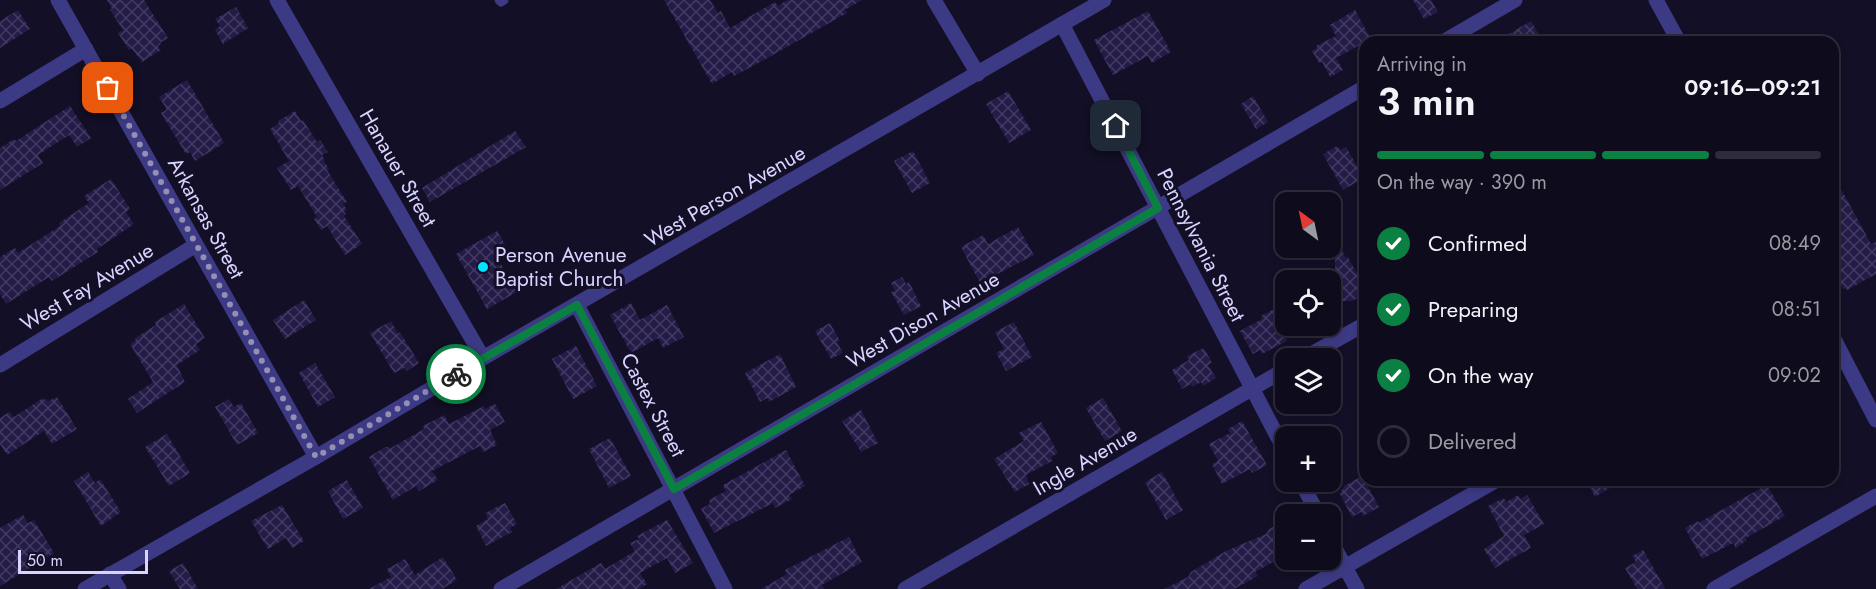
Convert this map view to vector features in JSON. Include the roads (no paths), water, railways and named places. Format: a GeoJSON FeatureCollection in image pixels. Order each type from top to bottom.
{"type":"FeatureCollection","features":[{"type":"Feature","properties":{"kind":"street","name":"Arkansas Street"},"geometry":{"type":"LineString","coordinates":[[58,0],[316,457]]}},
{"type":"Feature","properties":{"kind":"street","name":"Hanauer Street"},"geometry":{"type":"LineString","coordinates":[[277,0],[483,358]]}},
{"type":"Feature","properties":{"kind":"street"},"geometry":{"type":"LineString","coordinates":[[934,0],[978,74]]}},
{"type":"Feature","properties":{"kind":"street","name":"West Person Avenue"},"geometry":{"type":"LineString","coordinates":[[85,589],[1104,0]]}},
{"type":"Feature","properties":{"kind":"street"},"geometry":{"type":"LineString","coordinates":[[1453,36],[1515,0]]}},
{"type":"Feature","properties":{"kind":"street"},"geometry":{"type":"LineString","coordinates":[[1656,0],[1676,36]]}},
{"type":"Feature","properties":{"kind":"street","name":"Pennsylvania Street"},"geometry":{"type":"LineString","coordinates":[[1062,24],[1275,432]]}},
{"type":"Feature","properties":{"kind":"street"},"geometry":{"type":"LineString","coordinates":[[0,101],[86,48]]}},
{"type":"Feature","properties":{"kind":"street","name":"West Dison Avenue"},"geometry":{"type":"LineString","coordinates":[[501,589],[1359,91]]}},
{"type":"Feature","properties":{"kind":"street","name":"West Fay Avenue"},"geometry":{"type":"LineString","coordinates":[[0,365],[196,245]]}},
{"type":"Feature","properties":{"kind":"street","name":"Castex Street"},"geometry":{"type":"LineString","coordinates":[[577,305],[725,589]]}},
{"type":"Feature","properties":{"kind":"street"},"geometry":{"type":"LineString","coordinates":[[1322,348],[1359,327]]}},
{"type":"Feature","properties":{"kind":"street"},"geometry":{"type":"LineString","coordinates":[[1839,349],[1876,420]]}},
{"type":"Feature","properties":{"kind":"street","name":"Ingle Avenue"},"geometry":{"type":"LineString","coordinates":[[905,589],[1275,375]]}},
{"type":"Feature","properties":{"kind":"street"},"geometry":{"type":"LineString","coordinates":[[1306,589],[1487,486]]}},
{"type":"Feature","properties":{"kind":"street"},"geometry":{"type":"LineString","coordinates":[[1714,589],[1876,496]]}},
{"type":"Feature","properties":{"kind":"street"},"geometry":{"type":"LineString","coordinates":[[1341,560],[1357,589]]}},
{"type":"Feature","properties":{"kind":"street"},"geometry":{"type":"LineString","coordinates":[[110,574],[119,589]]}},
{"type":"Feature","properties":{"kind":"place","name":"Person Avenue Baptist Church"},"geometry":{"type":"Point","coordinates":[483,267]}}]}
